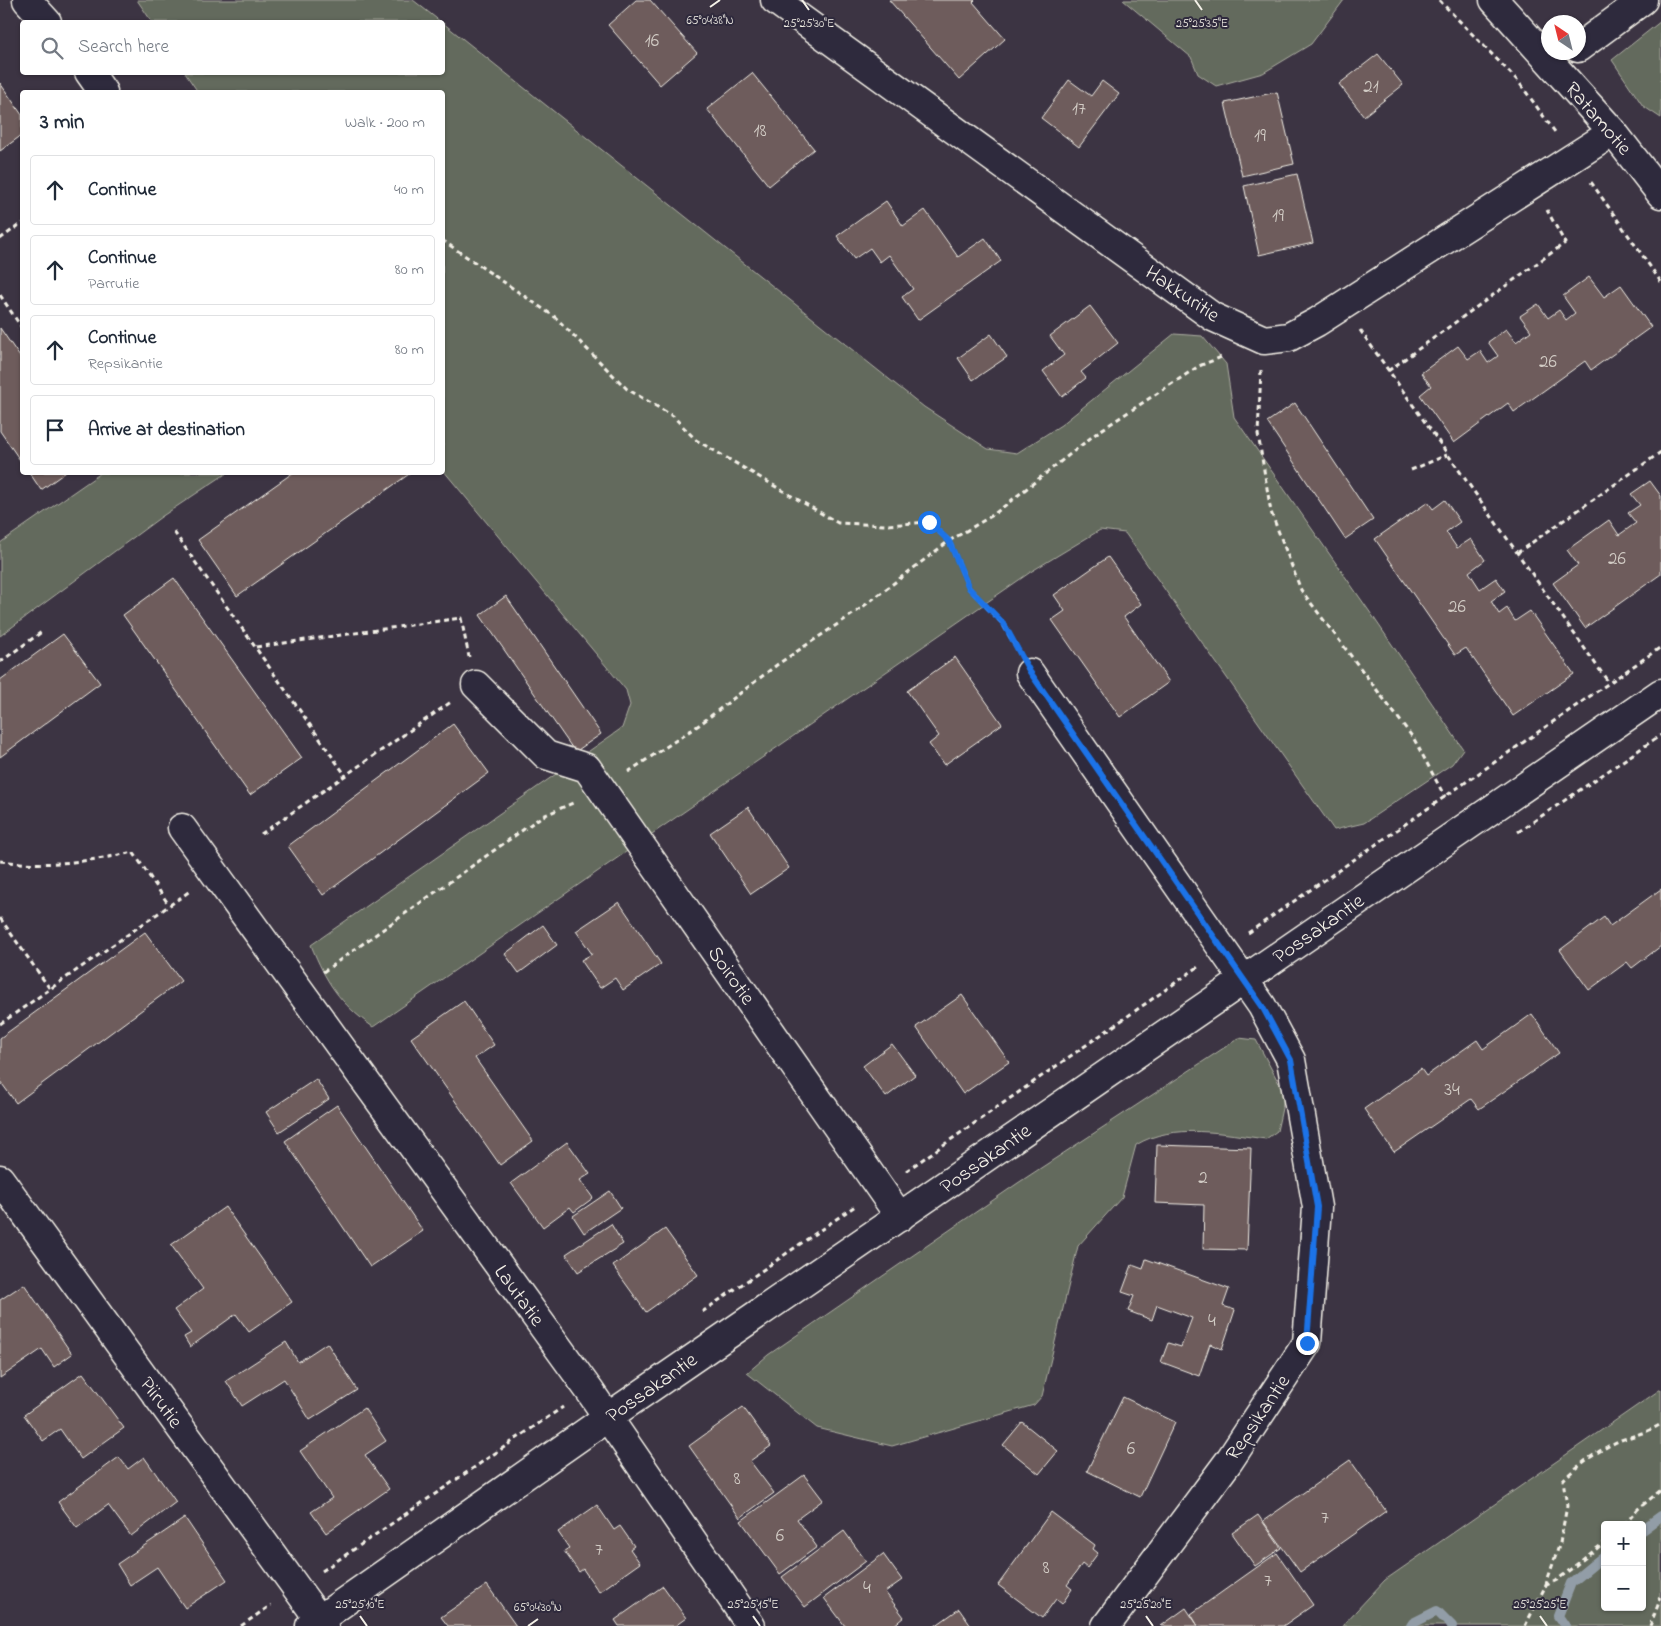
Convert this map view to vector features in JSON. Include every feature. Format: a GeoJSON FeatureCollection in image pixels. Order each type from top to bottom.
{"type":"FeatureCollection","features":[{"type":"Feature","properties":{"kind":"street"},"geometry":{"type":"LineString","coordinates":[[27,0],[45,20]]}},
{"type":"Feature","properties":{"kind":"street","name":"Hakkuritie"},"geometry":{"type":"LineString","coordinates":[[775,0],[1213,317],[1264,340]]}},
{"type":"Feature","properties":{"kind":"street","name":"Ratamotie"},"geometry":{"type":"LineString","coordinates":[[1494,0],[1541,41]]}},
{"type":"Feature","properties":{"kind":"street"},"geometry":{"type":"LineString","coordinates":[[1586,42],[1643,0]]}},
{"type":"Feature","properties":{"kind":"street","name":"Ratamotie"},"geometry":{"type":"LineString","coordinates":[[1563,60],[1612,132],[1661,194]]}},
{"type":"Feature","properties":{"kind":"street"},"geometry":{"type":"LineString","coordinates":[[91,75],[102,90]]}},
{"type":"Feature","properties":{"kind":"street"},"geometry":{"type":"LineString","coordinates":[[1264,340],[1289,337],[1343,305],[1612,132]]}},
{"type":"Feature","properties":{"kind":"street","name":"Repsikantie"},"geometry":{"type":"LineString","coordinates":[[1030,672],[1262,1006],[1291,1060],[1317,1207],[1307,1343],[1229,1461],[1106,1626]]}},
{"type":"Feature","properties":{"kind":"street","name":"Soirotie"},"geometry":{"type":"LineString","coordinates":[[476,685],[546,756],[587,768],[900,1217]]}},
{"type":"Feature","properties":{"kind":"street","name":"Possakantie"},"geometry":{"type":"LineString","coordinates":[[318,1624],[608,1417],[1661,693]]}},
{"type":"Feature","properties":{"kind":"street","name":"Lautatie"},"geometry":{"type":"LineString","coordinates":[[182,828],[589,1390],[751,1626]]}},
{"type":"Feature","properties":{"kind":"street","name":"Piirutie"},"geometry":{"type":"LineString","coordinates":[[0,1179],[297,1588],[318,1624]]}},
{"type":"Feature","properties":{"kind":"path"},"geometry":{"type":"LineString","coordinates":[[1388,371],[1565,243],[1532,183]]}},
{"type":"Feature","properties":{"kind":"path"},"geometry":{"type":"LineString","coordinates":[[0,239],[20,224]]}},
{"type":"Feature","properties":{"kind":"path"},"geometry":{"type":"LineString","coordinates":[[445,242],[555,317],[627,389],[673,416],[696,440],[838,523],[929,522],[949,541],[969,588],[1004,624],[1030,672]]}},
{"type":"Feature","properties":{"kind":"path"},"geometry":{"type":"LineString","coordinates":[[0,296],[20,325]]}},
{"type":"Feature","properties":{"kind":"path"},"geometry":{"type":"LineString","coordinates":[[1343,305],[1609,683]]}},
{"type":"Feature","properties":{"kind":"path"},"geometry":{"type":"LineString","coordinates":[[299,991],[338,960],[541,817],[602,790],[699,725],[778,664],[856,612],[949,541],[992,515],[1098,432],[1199,366],[1264,340]]}},
{"type":"Feature","properties":{"kind":"path"},"geometry":{"type":"LineString","coordinates":[[1264,340],[1257,354],[1262,374],[1258,434],[1271,512],[1302,590],[1414,739],[1445,797]]}},
{"type":"Feature","properties":{"kind":"path"},"geometry":{"type":"LineString","coordinates":[[1517,553],[1661,452]]}},
{"type":"Feature","properties":{"kind":"path"},"geometry":{"type":"LineString","coordinates":[[1411,470],[1447,454]]}},
{"type":"Feature","properties":{"kind":"path"},"geometry":{"type":"LineString","coordinates":[[174,532],[346,776]]}},
{"type":"Feature","properties":{"kind":"path"},"geometry":{"type":"LineString","coordinates":[[256,647],[461,618],[476,685],[261,834]]}},
{"type":"Feature","properties":{"kind":"path"},"geometry":{"type":"LineString","coordinates":[[0,662],[43,630]]}},
{"type":"Feature","properties":{"kind":"path"},"geometry":{"type":"LineString","coordinates":[[694,1317],[1661,647]]}},
{"type":"Feature","properties":{"kind":"path"},"geometry":{"type":"LineString","coordinates":[[0,861],[20,864],[93,861],[133,852],[169,905],[0,1024]]}},
{"type":"Feature","properties":{"kind":"path"},"geometry":{"type":"LineString","coordinates":[[0,918],[50,989]]}},
{"type":"Feature","properties":{"kind":"path"},"geometry":{"type":"LineString","coordinates":[[241,1626],[589,1390]]}},
{"type":"Feature","properties":{"kind":"path"},"geometry":{"type":"LineString","coordinates":[[1525,1626],[1545,1586],[1560,1543],[1567,1506],[1563,1480],[1578,1466],[1621,1441],[1648,1432],[1661,1424]]}},
{"type":"Feature","properties":{"kind":"path"},"geometry":{"type":"LineString","coordinates":[[1628,1521],[1638,1509],[1661,1490]]}},
{"type":"Feature","properties":{"kind":"path"},"geometry":{"type":"LineString","coordinates":[[1545,1586],[1564,1575],[1601,1545]]}},
{"type":"Feature","properties":{"kind":"path"},"geometry":{"type":"LineString","coordinates":[[1650,1626],[1661,1597]]}},
{"type":"Feature","properties":{"kind":"green space"},"geometry":{"type":"Polygon","coordinates":[[[137,0],[413,0],[438,20],[151,20],[137,0]]]}},
{"type":"Feature","properties":{"kind":"green space"},"geometry":{"type":"Polygon","coordinates":[[[1123,0],[1344,0],[1311,44],[1263,73],[1216,86],[1198,74],[1191,57],[1123,0]]]}},
{"type":"Feature","properties":{"kind":"green space"},"geometry":{"type":"Polygon","coordinates":[[[1661,21],[1661,118],[1643,106],[1612,60],[1661,21]]]}},
{"type":"Feature","properties":{"kind":"green space"},"geometry":{"type":"Polygon","coordinates":[[[445,25],[924,407],[988,449],[1017,453],[1061,425],[1174,334],[1202,336],[1226,364],[1234,417],[1463,749],[1452,764],[1364,823],[1334,830],[1125,533],[1100,530],[1032,571],[373,1027],[351,1009],[335,991],[322,970],[311,945],[622,728],[630,705],[626,690],[445,472],[445,90],[197,90],[186,75],[445,75],[445,25]]]}},
{"type":"Feature","properties":{"kind":"green space"},"geometry":{"type":"Polygon","coordinates":[[[98,475],[224,475],[161,517],[0,636],[0,543],[98,475]]]}},
{"type":"Feature","properties":{"kind":"green space"},"geometry":{"type":"Polygon","coordinates":[[[1239,1038],[1256,1040],[1282,1089],[1284,1099],[1277,1131],[1266,1139],[1217,1133],[1183,1132],[1151,1138],[1136,1145],[1122,1197],[1078,1246],[1042,1396],[1034,1405],[892,1446],[817,1428],[747,1373],[768,1355],[1018,1183],[1239,1038]]]}},
{"type":"Feature","properties":{"kind":"green space"},"geometry":{"type":"Polygon","coordinates":[[[1661,1389],[1661,1626],[1342,1626],[1385,1580],[1661,1389]]]}},
{"type":"Feature","properties":{"kind":"building"},"geometry":{"type":"Polygon","coordinates":[[[636,0],[650,0],[697,53],[660,85],[608,25],[636,0]]]}},
{"type":"Feature","properties":{"kind":"building"},"geometry":{"type":"Polygon","coordinates":[[[889,0],[975,0],[973,2],[1005,39],[959,80],[889,0]]]}},
{"type":"Feature","properties":{"kind":"building"},"geometry":{"type":"Polygon","coordinates":[[[1378,54],[1403,85],[1364,116],[1339,84],[1378,54]]]}},
{"type":"Feature","properties":{"kind":"building"},"geometry":{"type":"Polygon","coordinates":[[[752,73],[814,149],[769,186],[707,109],[752,73]]]}},
{"type":"Feature","properties":{"kind":"building"},"geometry":{"type":"Polygon","coordinates":[[[1069,80],[1091,96],[1102,81],[1119,94],[1079,147],[1041,118],[1069,80]]]}},
{"type":"Feature","properties":{"kind":"building"},"geometry":{"type":"Polygon","coordinates":[[[0,83],[20,112],[20,136],[0,151],[0,83]]]}},
{"type":"Feature","properties":{"kind":"building"},"geometry":{"type":"Polygon","coordinates":[[[1277,92],[1294,164],[1242,176],[1225,103],[1277,92]]]}},
{"type":"Feature","properties":{"kind":"building"},"geometry":{"type":"Polygon","coordinates":[[[1297,174],[1313,243],[1259,255],[1244,186],[1297,174]]]}},
{"type":"Feature","properties":{"kind":"building"},"geometry":{"type":"Polygon","coordinates":[[[886,201],[903,226],[925,210],[958,257],[985,238],[1001,261],[918,320],[902,297],[913,289],[889,255],[880,262],[870,248],[854,259],[837,236],[886,201]]]}},
{"type":"Feature","properties":{"kind":"building"},"geometry":{"type":"Polygon","coordinates":[[[1589,277],[1604,297],[1621,285],[1651,327],[1591,370],[1585,361],[1514,412],[1508,403],[1454,443],[1420,395],[1431,386],[1421,373],[1458,346],[1468,359],[1480,351],[1488,363],[1498,356],[1488,342],[1506,329],[1516,342],[1531,331],[1520,316],[1538,304],[1548,318],[1559,310],[1566,320],[1575,313],[1563,296],[1589,277]]]}},
{"type":"Feature","properties":{"kind":"building"},"geometry":{"type":"Polygon","coordinates":[[[1090,306],[1118,343],[1081,372],[1086,378],[1062,397],[1043,371],[1064,355],[1050,336],[1090,306]]]}},
{"type":"Feature","properties":{"kind":"building"},"geometry":{"type":"Polygon","coordinates":[[[0,328],[20,357],[20,460],[0,431],[0,328]]]}},
{"type":"Feature","properties":{"kind":"building"},"geometry":{"type":"Polygon","coordinates":[[[991,334],[1007,357],[973,380],[958,358],[991,334]]]}},
{"type":"Feature","properties":{"kind":"building"},"geometry":{"type":"Polygon","coordinates":[[[1295,403],[1373,520],[1345,539],[1267,422],[1295,403]]]}},
{"type":"Feature","properties":{"kind":"building"},"geometry":{"type":"Polygon","coordinates":[[[31,475],[62,475],[41,490],[31,475]]]}},
{"type":"Feature","properties":{"kind":"building"},"geometry":{"type":"Polygon","coordinates":[[[290,475],[408,475],[237,596],[198,540],[290,475]]]}},
{"type":"Feature","properties":{"kind":"building"},"geometry":{"type":"Polygon","coordinates":[[[1650,481],[1661,496],[1661,574],[1585,628],[1553,583],[1578,565],[1567,550],[1609,520],[1619,535],[1636,523],[1628,513],[1640,505],[1631,494],[1650,481]]]}},
{"type":"Feature","properties":{"kind":"building"},"geometry":{"type":"Polygon","coordinates":[[[1445,500],[1460,522],[1446,532],[1457,548],[1471,539],[1485,560],[1469,572],[1480,589],[1496,578],[1505,591],[1491,601],[1499,614],[1507,608],[1515,621],[1530,611],[1574,674],[1513,716],[1466,648],[1455,655],[1375,539],[1428,502],[1433,509],[1445,500]]]}},
{"type":"Feature","properties":{"kind":"building"},"geometry":{"type":"Polygon","coordinates":[[[1108,557],[1141,604],[1124,617],[1169,682],[1120,717],[1052,620],[1065,611],[1054,595],[1108,557]]]}},
{"type":"Feature","properties":{"kind":"building"},"geometry":{"type":"Polygon","coordinates":[[[174,578],[302,758],[250,795],[123,615],[174,578]]]}},
{"type":"Feature","properties":{"kind":"building"},"geometry":{"type":"Polygon","coordinates":[[[506,596],[601,734],[575,752],[480,615],[506,596]]]}},
{"type":"Feature","properties":{"kind":"building"},"geometry":{"type":"Polygon","coordinates":[[[63,634],[100,683],[0,757],[0,680],[63,634]]]}},
{"type":"Feature","properties":{"kind":"building"},"geometry":{"type":"Polygon","coordinates":[[[955,657],[1002,724],[944,765],[929,744],[939,736],[907,691],[955,657]]]}},
{"type":"Feature","properties":{"kind":"building"},"geometry":{"type":"Polygon","coordinates":[[[453,724],[489,773],[323,895],[288,846],[453,724]]]}},
{"type":"Feature","properties":{"kind":"building"},"geometry":{"type":"Polygon","coordinates":[[[748,807],[789,868],[751,894],[710,833],[748,807]]]}},
{"type":"Feature","properties":{"kind":"building"},"geometry":{"type":"Polygon","coordinates":[[[1661,889],[1661,946],[1632,968],[1627,962],[1589,990],[1560,950],[1604,917],[1610,926],[1661,889]]]}},
{"type":"Feature","properties":{"kind":"building"},"geometry":{"type":"Polygon","coordinates":[[[619,902],[661,964],[623,990],[615,978],[600,988],[581,960],[592,954],[576,931],[619,902]]]}},
{"type":"Feature","properties":{"kind":"building"},"geometry":{"type":"Polygon","coordinates":[[[543,925],[557,945],[519,973],[505,954],[543,925]]]}},
{"type":"Feature","properties":{"kind":"building"},"geometry":{"type":"Polygon","coordinates":[[[145,932],[181,981],[16,1103],[0,1081],[0,1038],[145,932]]]}},
{"type":"Feature","properties":{"kind":"building"},"geometry":{"type":"Polygon","coordinates":[[[962,995],[1009,1062],[963,1094],[916,1027],[962,995]]]}},
{"type":"Feature","properties":{"kind":"building"},"geometry":{"type":"Polygon","coordinates":[[[464,1001],[494,1045],[475,1058],[533,1141],[500,1165],[411,1038],[464,1001]]]}},
{"type":"Feature","properties":{"kind":"building"},"geometry":{"type":"Polygon","coordinates":[[[1532,1014],[1559,1053],[1479,1109],[1471,1099],[1394,1152],[1364,1109],[1421,1069],[1426,1076],[1477,1040],[1483,1049],[1532,1014]]]}},
{"type":"Feature","properties":{"kind":"building"},"geometry":{"type":"Polygon","coordinates":[[[892,1044],[915,1075],[886,1097],[863,1066],[892,1044]]]}},
{"type":"Feature","properties":{"kind":"building"},"geometry":{"type":"Polygon","coordinates":[[[316,1079],[329,1099],[279,1132],[266,1112],[316,1079]]]}},
{"type":"Feature","properties":{"kind":"building"},"geometry":{"type":"Polygon","coordinates":[[[337,1105],[423,1231],[370,1267],[285,1141],[337,1105]]]}},
{"type":"Feature","properties":{"kind":"building"},"geometry":{"type":"Polygon","coordinates":[[[567,1142],[590,1174],[580,1180],[593,1198],[574,1212],[570,1207],[543,1227],[511,1183],[567,1142]]]}},
{"type":"Feature","properties":{"kind":"building"},"geometry":{"type":"Polygon","coordinates":[[[1157,1145],[1251,1148],[1247,1250],[1203,1249],[1204,1205],[1155,1203],[1157,1145]]]}},
{"type":"Feature","properties":{"kind":"building"},"geometry":{"type":"Polygon","coordinates":[[[610,1191],[621,1208],[584,1233],[573,1216],[610,1191]]]}},
{"type":"Feature","properties":{"kind":"building"},"geometry":{"type":"Polygon","coordinates":[[[225,1207],[292,1302],[249,1332],[236,1314],[190,1347],[184,1337],[191,1333],[174,1310],[203,1289],[171,1245],[225,1207]]]}},
{"type":"Feature","properties":{"kind":"building"},"geometry":{"type":"Polygon","coordinates":[[[611,1224],[623,1244],[578,1272],[566,1254],[611,1224]]]}},
{"type":"Feature","properties":{"kind":"building"},"geometry":{"type":"Polygon","coordinates":[[[665,1229],[698,1275],[646,1312],[613,1266],[665,1229]]]}},
{"type":"Feature","properties":{"kind":"building"},"geometry":{"type":"Polygon","coordinates":[[[1146,1259],[1229,1289],[1223,1306],[1235,1310],[1222,1349],[1210,1344],[1199,1376],[1161,1362],[1168,1343],[1181,1347],[1192,1318],[1157,1305],[1152,1320],[1128,1311],[1134,1296],[1122,1292],[1132,1265],[1143,1269],[1146,1259]]]}},
{"type":"Feature","properties":{"kind":"building"},"geometry":{"type":"Polygon","coordinates":[[[24,1284],[72,1354],[54,1367],[42,1349],[0,1378],[0,1300],[24,1284]]]}},
{"type":"Feature","properties":{"kind":"building"},"geometry":{"type":"Polygon","coordinates":[[[286,1342],[298,1362],[327,1343],[357,1390],[310,1420],[284,1379],[242,1406],[226,1381],[286,1342]]]}},
{"type":"Feature","properties":{"kind":"building"},"geometry":{"type":"Polygon","coordinates":[[[83,1373],[124,1428],[81,1459],[60,1429],[43,1441],[24,1415],[83,1373]]]}},
{"type":"Feature","properties":{"kind":"building"},"geometry":{"type":"Polygon","coordinates":[[[1123,1397],[1175,1422],[1140,1497],[1087,1471],[1123,1397]]]}},
{"type":"Feature","properties":{"kind":"building"},"geometry":{"type":"Polygon","coordinates":[[[743,1407],[771,1446],[750,1461],[774,1493],[740,1518],[689,1446],[743,1407]]]}},
{"type":"Feature","properties":{"kind":"building"},"geometry":{"type":"Polygon","coordinates":[[[364,1408],[386,1441],[365,1455],[389,1489],[326,1533],[311,1512],[332,1498],[300,1451],[364,1408]]]}},
{"type":"Feature","properties":{"kind":"building"},"geometry":{"type":"Polygon","coordinates":[[[1022,1422],[1058,1451],[1039,1474],[1003,1445],[1022,1422]]]}},
{"type":"Feature","properties":{"kind":"building"},"geometry":{"type":"Polygon","coordinates":[[[119,1457],[128,1469],[144,1457],[176,1502],[131,1536],[108,1505],[77,1528],[58,1502],[119,1457]]]}},
{"type":"Feature","properties":{"kind":"building"},"geometry":{"type":"Polygon","coordinates":[[[1350,1460],[1386,1511],[1300,1572],[1263,1521],[1350,1460]]]}},
{"type":"Feature","properties":{"kind":"building"},"geometry":{"type":"Polygon","coordinates":[[[804,1475],[823,1500],[797,1519],[817,1547],[780,1574],[741,1521],[804,1475]]]}},
{"type":"Feature","properties":{"kind":"building"},"geometry":{"type":"Polygon","coordinates":[[[597,1505],[614,1530],[620,1526],[634,1546],[630,1549],[640,1563],[599,1592],[583,1569],[579,1572],[564,1551],[569,1548],[558,1532],[597,1505]]]}},
{"type":"Feature","properties":{"kind":"building"},"geometry":{"type":"Polygon","coordinates":[[[1051,1512],[1095,1545],[1093,1549],[1098,1553],[1087,1568],[1082,1564],[1067,1585],[1072,1589],[1062,1604],[1056,1599],[1042,1618],[998,1585],[1051,1512]]]}},
{"type":"Feature","properties":{"kind":"building"},"geometry":{"type":"Polygon","coordinates":[[[1258,1515],[1281,1548],[1255,1566],[1232,1533],[1258,1515]]]}},
{"type":"Feature","properties":{"kind":"building"},"geometry":{"type":"Polygon","coordinates":[[[185,1518],[227,1580],[185,1608],[157,1567],[130,1585],[117,1564],[185,1518]]]}},
{"type":"Feature","properties":{"kind":"building"},"geometry":{"type":"Polygon","coordinates":[[[844,1531],[866,1561],[805,1607],[782,1577],[844,1531]]]}},
{"type":"Feature","properties":{"kind":"building"},"geometry":{"type":"Polygon","coordinates":[[[1277,1553],[1313,1605],[1283,1626],[1198,1626],[1191,1614],[1277,1553]]]}},
{"type":"Feature","properties":{"kind":"building"},"geometry":{"type":"Polygon","coordinates":[[[883,1554],[902,1580],[885,1592],[904,1617],[893,1626],[845,1626],[824,1598],[883,1554]]]}},
{"type":"Feature","properties":{"kind":"building"},"geometry":{"type":"Polygon","coordinates":[[[487,1585],[516,1626],[448,1626],[441,1617],[487,1585]]]}},
{"type":"Feature","properties":{"kind":"building"},"geometry":{"type":"Polygon","coordinates":[[[663,1586],[686,1618],[675,1626],[619,1626],[615,1620],[663,1586]]]}},
{"type":"Feature","properties":{"kind":"building"},"geometry":{"type":"Polygon","coordinates":[[[1186,1608],[1198,1626],[1161,1626],[1186,1608]]]}},
{"type":"Feature","properties":{"kind":"building"},"geometry":{"type":"Polygon","coordinates":[[[959,1609],[971,1626],[935,1626],[959,1609]]]}},
{"type":"Feature","properties":{"kind":"waterway"},"geometry":{"type":"LineString","coordinates":[[1646,1527],[1661,1516]]}},
{"type":"Feature","properties":{"kind":"waterway"},"geometry":{"type":"LineString","coordinates":[[1565,1626],[1558,1616],[1571,1583],[1601,1558]]}},
{"type":"Feature","properties":{"kind":"waterway"},"geometry":{"type":"LineString","coordinates":[[1411,1626],[1413,1623],[1437,1611],[1452,1626]]}},
{"type":"Feature","properties":{"kind":"route"},"geometry":{"type":"LineString","coordinates":[[929,522],[949,541],[969,588],[1004,624],[1030,672],[1262,1006],[1291,1060],[1317,1207],[1307,1343]]}}]}
